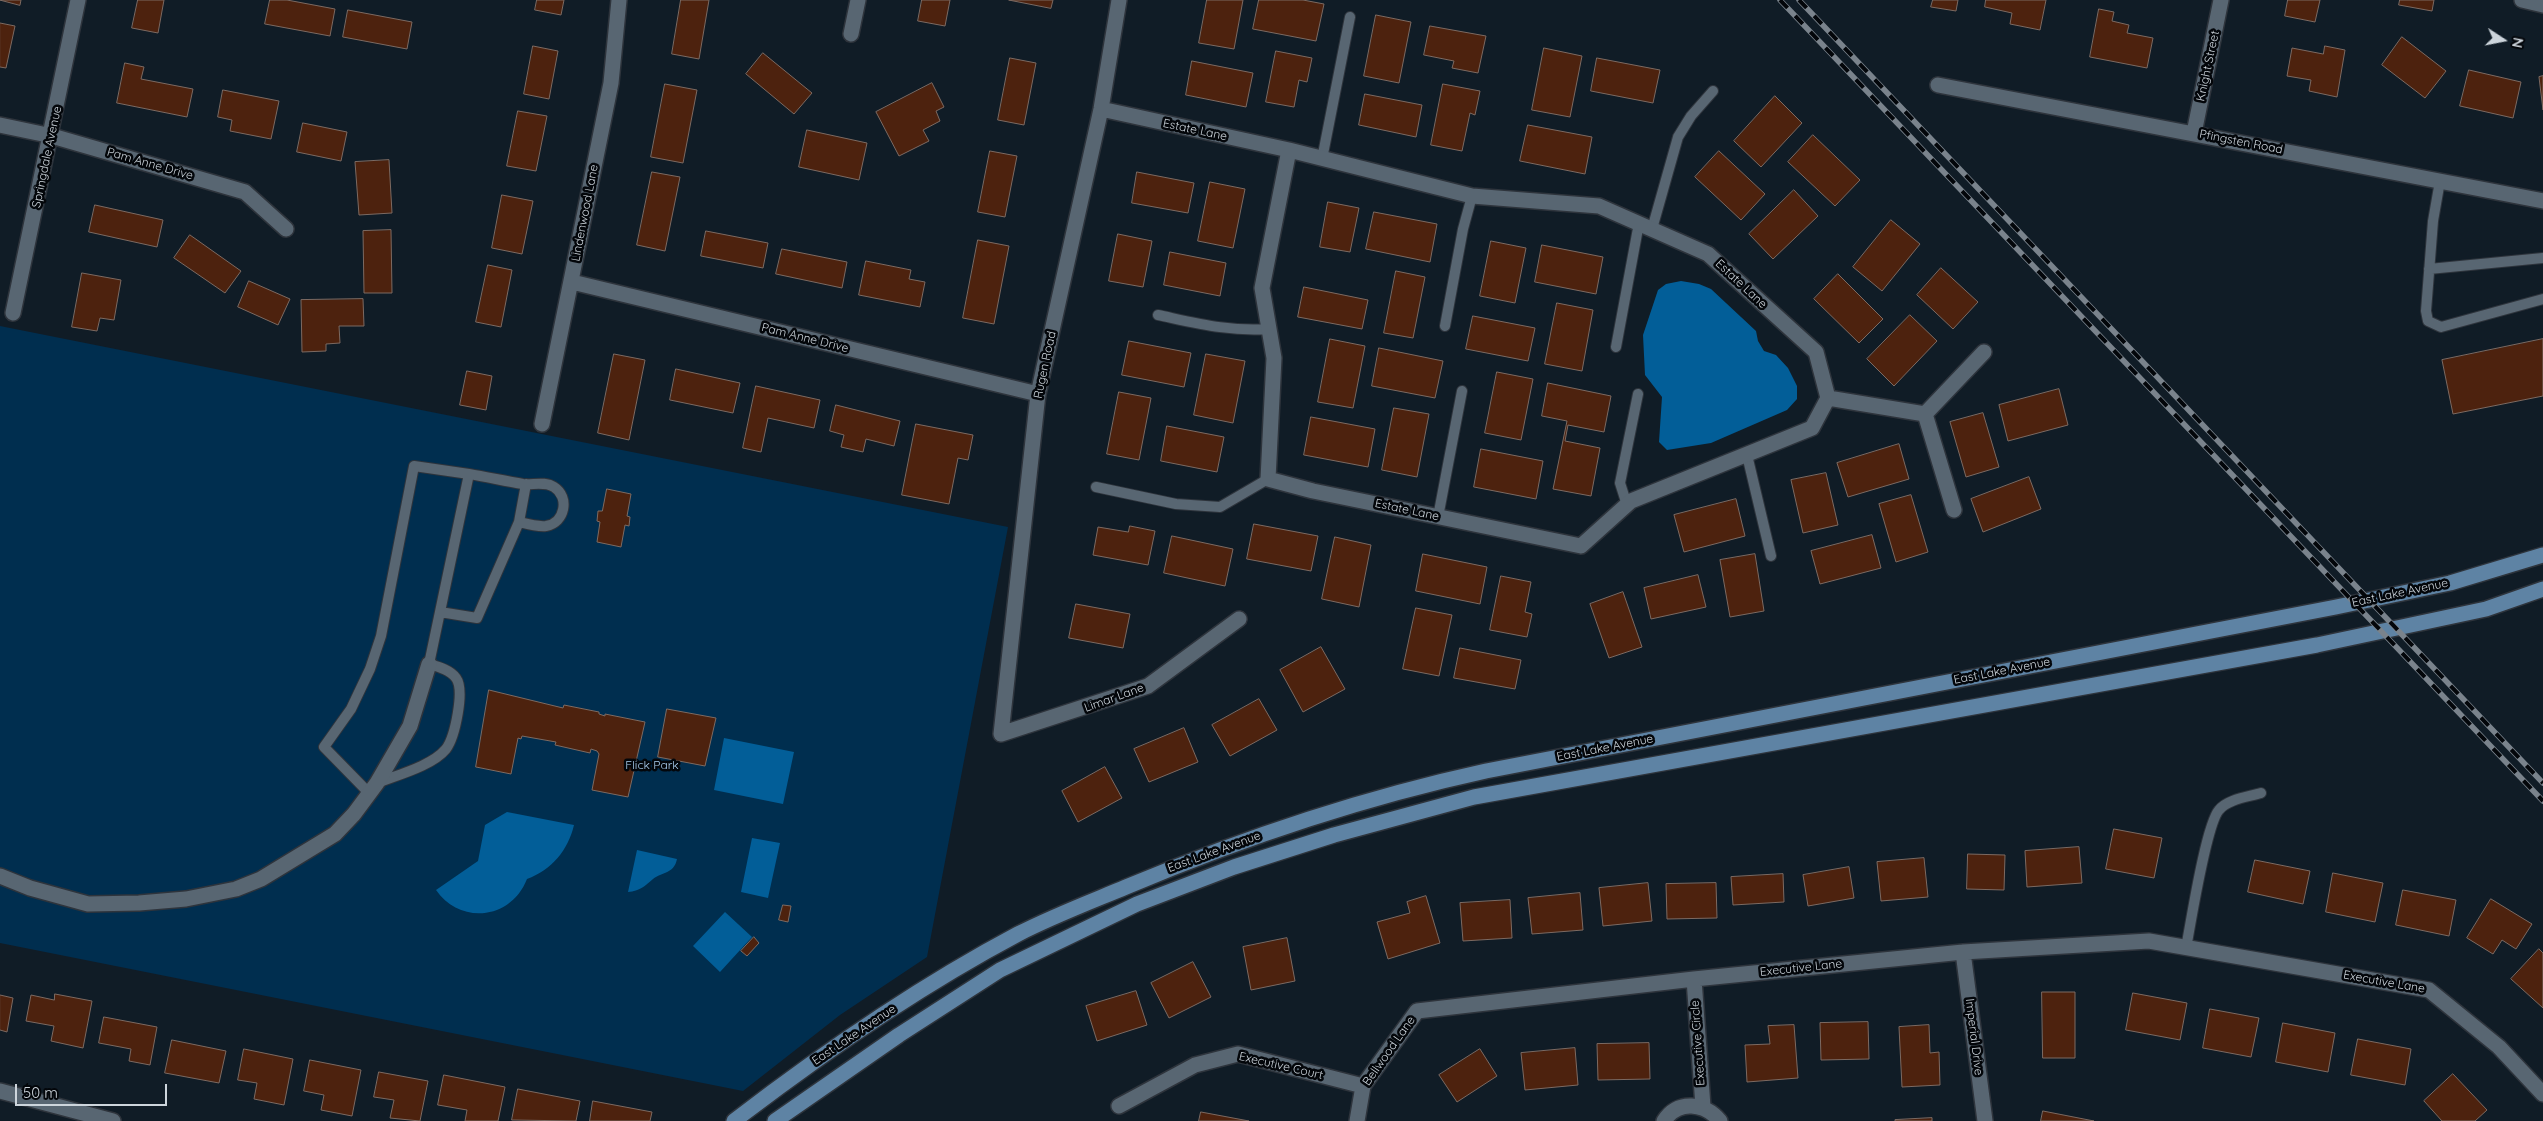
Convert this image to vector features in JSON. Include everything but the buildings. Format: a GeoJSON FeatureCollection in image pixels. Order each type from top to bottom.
{"type":"FeatureCollection","features":[{"type":"Feature","properties":{"kind":"main road","name":"East Lake Avenue"},"geometry":{"type":"LineString","coordinates":[[734,1121],[813,1062],[909,998],[1020,933],[1204,854],[1351,805],[1429,783],[1486,771],[2440,585],[2543,555]]}},
{"type":"Feature","properties":{"kind":"main road","name":"East Lake Avenue"},"geometry":{"type":"LineString","coordinates":[[776,1121],[899,1035],[1000,970],[1137,904],[1234,866],[1334,835],[1474,797],[2317,645],[2486,609],[2543,589]]}},
{"type":"Feature","properties":{"kind":"street","name":"Springdale Avenue"},"geometry":{"type":"LineString","coordinates":[[13,314],[52,136],[78,0]]}},
{"type":"Feature","properties":{"kind":"street","name":"Lindenwood Lane"},"geometry":{"type":"LineString","coordinates":[[542,424],[572,282],[610,83],[619,0]]}},
{"type":"Feature","properties":{"kind":"street"},"geometry":{"type":"LineString","coordinates":[[851,34],[858,0]]}},
{"type":"Feature","properties":{"kind":"street","name":"Rugen Road"},"geometry":{"type":"LineString","coordinates":[[1001,734],[1038,394],[1101,109],[1120,0]]}},
{"type":"Feature","properties":{"kind":"street","name":"Knight Street"},"geometry":{"type":"LineString","coordinates":[[2194,133],[2222,0]]}},
{"type":"Feature","properties":{"kind":"street"},"geometry":{"type":"LineString","coordinates":[[2522,0],[2543,5]]}},
{"type":"Feature","properties":{"kind":"street","name":"Pfingsten Road"},"geometry":{"type":"LineString","coordinates":[[1938,85],[2543,201]]}},
{"type":"Feature","properties":{"kind":"street","name":"Estate Lane"},"geometry":{"type":"LineString","coordinates":[[1101,109],[1289,150],[1472,196],[1599,206],[1708,254],[1816,352],[1828,398],[1812,428],[1631,501],[1581,546],[1313,491],[1268,479]]}},
{"type":"Feature","properties":{"kind":"street","name":"Pam Anne Drive"},"geometry":{"type":"LineString","coordinates":[[0,125],[52,136],[245,192],[286,229]]}},
{"type":"Feature","properties":{"kind":"street"},"geometry":{"type":"LineString","coordinates":[[1268,479],[1274,358],[1262,288],[1289,150]]}},
{"type":"Feature","properties":{"kind":"street","name":"Pam Anne Drive"},"geometry":{"type":"LineString","coordinates":[[572,282],[1038,394]]}},
{"type":"Feature","properties":{"kind":"street"},"geometry":{"type":"LineString","coordinates":[[1925,414],[1984,352]]}},
{"type":"Feature","properties":{"kind":"street"},"geometry":{"type":"LineString","coordinates":[[1828,398],[1925,414]]}},
{"type":"Feature","properties":{"kind":"street"},"geometry":{"type":"LineString","coordinates":[[1925,414],[1954,510]]}},
{"type":"Feature","properties":{"kind":"street","name":"Limar Lane"},"geometry":{"type":"LineString","coordinates":[[1001,734],[1148,686],[1239,619]]}},
{"type":"Feature","properties":{"kind":"street"},"geometry":{"type":"LineString","coordinates":[[0,876],[30,888],[88,904],[177,900],[236,888],[261,879],[335,834],[354,814],[373,788],[410,726],[429,664]]}},
{"type":"Feature","properties":{"kind":"street","name":"Executive Lane"},"geometry":{"type":"LineString","coordinates":[[1417,1011],[1694,979],[1963,952],[2149,941],[2430,990],[2499,1047],[2543,1094]]}},
{"type":"Feature","properties":{"kind":"street","name":"Imperial Drive"},"geometry":{"type":"LineString","coordinates":[[1963,952],[1985,1121]]}},
{"type":"Feature","properties":{"kind":"street","name":"Executive Circle"},"geometry":{"type":"LineString","coordinates":[[1694,979],[1703,1107]]}},
{"type":"Feature","properties":{"kind":"street","name":"Bellwood Lane"},"geometry":{"type":"LineString","coordinates":[[1357,1121],[1363,1086],[1417,1011]]}},
{"type":"Feature","properties":{"kind":"street","name":"Executive Court"},"geometry":{"type":"LineString","coordinates":[[1119,1106],[1195,1065],[1238,1054],[1363,1086]]}},
{"type":"Feature","properties":{"kind":"street"},"geometry":{"type":"LineString","coordinates":[[0,1091],[113,1121]]}},
{"type":"Feature","properties":{"kind":"street"},"geometry":{"type":"LineString","coordinates":[[1664,1121],[1673,1111],[1682,1107],[1703,1107],[1712,1112],[1720,1121]]}},
{"type":"Feature","properties":{"kind":"lane"},"geometry":{"type":"LineString","coordinates":[[1322,159],[1350,18]]}},
{"type":"Feature","properties":{"kind":"lane"},"geometry":{"type":"LineString","coordinates":[[1616,347],[1646,226],[1678,137],[1691,116],[1713,91]]}},
{"type":"Feature","properties":{"kind":"lane"},"geometry":{"type":"LineString","coordinates":[[2440,180],[2432,221],[2426,311],[2428,321],[2441,327],[2543,299]]}},
{"type":"Feature","properties":{"kind":"lane"},"geometry":{"type":"LineString","coordinates":[[1446,326],[1462,229],[1472,196]]}},
{"type":"Feature","properties":{"kind":"lane"},"geometry":{"type":"LineString","coordinates":[[2429,269],[2543,258]]}},
{"type":"Feature","properties":{"kind":"lane"},"geometry":{"type":"LineString","coordinates":[[1158,315],[1222,329],[1239,331],[1269,329]]}},
{"type":"Feature","properties":{"kind":"lane"},"geometry":{"type":"LineString","coordinates":[[1438,517],[1462,391]]}},
{"type":"Feature","properties":{"kind":"lane"},"geometry":{"type":"LineString","coordinates":[[1627,505],[1620,482],[1638,394]]}},
{"type":"Feature","properties":{"kind":"lane"},"geometry":{"type":"LineString","coordinates":[[1746,454],[1771,556]]}},
{"type":"Feature","properties":{"kind":"lane"},"geometry":{"type":"LineString","coordinates":[[469,474],[429,664],[445,669],[456,677],[461,687],[453,734],[445,750],[420,767],[373,788],[324,747],[351,709],[376,653],[381,636],[414,466],[469,474],[526,484],[543,484],[555,488],[563,499],[564,506],[559,518],[547,526],[519,522]]}},
{"type":"Feature","properties":{"kind":"lane"},"geometry":{"type":"LineString","coordinates":[[1096,487],[1176,504],[1220,507],[1268,479]]}},
{"type":"Feature","properties":{"kind":"lane"},"geometry":{"type":"LineString","coordinates":[[440,612],[477,618],[519,522],[526,484]]}},
{"type":"Feature","properties":{"kind":"lane"},"geometry":{"type":"LineString","coordinates":[[2186,948],[2208,838],[2219,810],[2234,800],[2261,793]]}},
{"type":"Feature","properties":{"kind":"green space","name":"Flick Park"},"geometry":{"type":"Polygon","coordinates":[[[0,326],[1008,527],[927,957],[840,1015],[743,1091],[0,943],[0,326]]]}},
{"type":"Feature","properties":{"kind":"shaded area"},"geometry":{"type":"Polygon","coordinates":[[[1681,281],[1699,284],[1711,289],[1756,331],[1758,341],[1764,351],[1776,355],[1788,368],[1797,386],[1797,399],[1787,410],[1711,443],[1667,450],[1659,442],[1662,397],[1645,375],[1643,335],[1658,290],[1666,284],[1681,281]]]}},
{"type":"Feature","properties":{"kind":"shaded area"},"geometry":{"type":"Polygon","coordinates":[[[724,738],[794,752],[783,804],[714,790],[724,738]]]}},
{"type":"Feature","properties":{"kind":"shaded area"},"geometry":{"type":"Polygon","coordinates":[[[507,812],[574,825],[568,843],[551,865],[527,879],[519,893],[498,910],[471,913],[458,909],[446,901],[436,890],[478,861],[485,825],[507,812]]]}},
{"type":"Feature","properties":{"kind":"shaded area"},"geometry":{"type":"Polygon","coordinates":[[[752,838],[780,843],[768,898],[741,892],[752,838]]]}},
{"type":"Feature","properties":{"kind":"shaded area"},"geometry":{"type":"Polygon","coordinates":[[[637,850],[677,859],[670,870],[656,877],[645,886],[628,892],[637,850]]]}},
{"type":"Feature","properties":{"kind":"shaded area"},"geometry":{"type":"Polygon","coordinates":[[[725,912],[752,937],[720,972],[693,946],[725,912]]]}},
{"type":"Feature","properties":{"kind":"railway"},"geometry":{"type":"LineString","coordinates":[[1780,0],[2543,801]]}},
{"type":"Feature","properties":{"kind":"railway"},"geometry":{"type":"LineString","coordinates":[[1799,0],[2543,783]]}}]}
